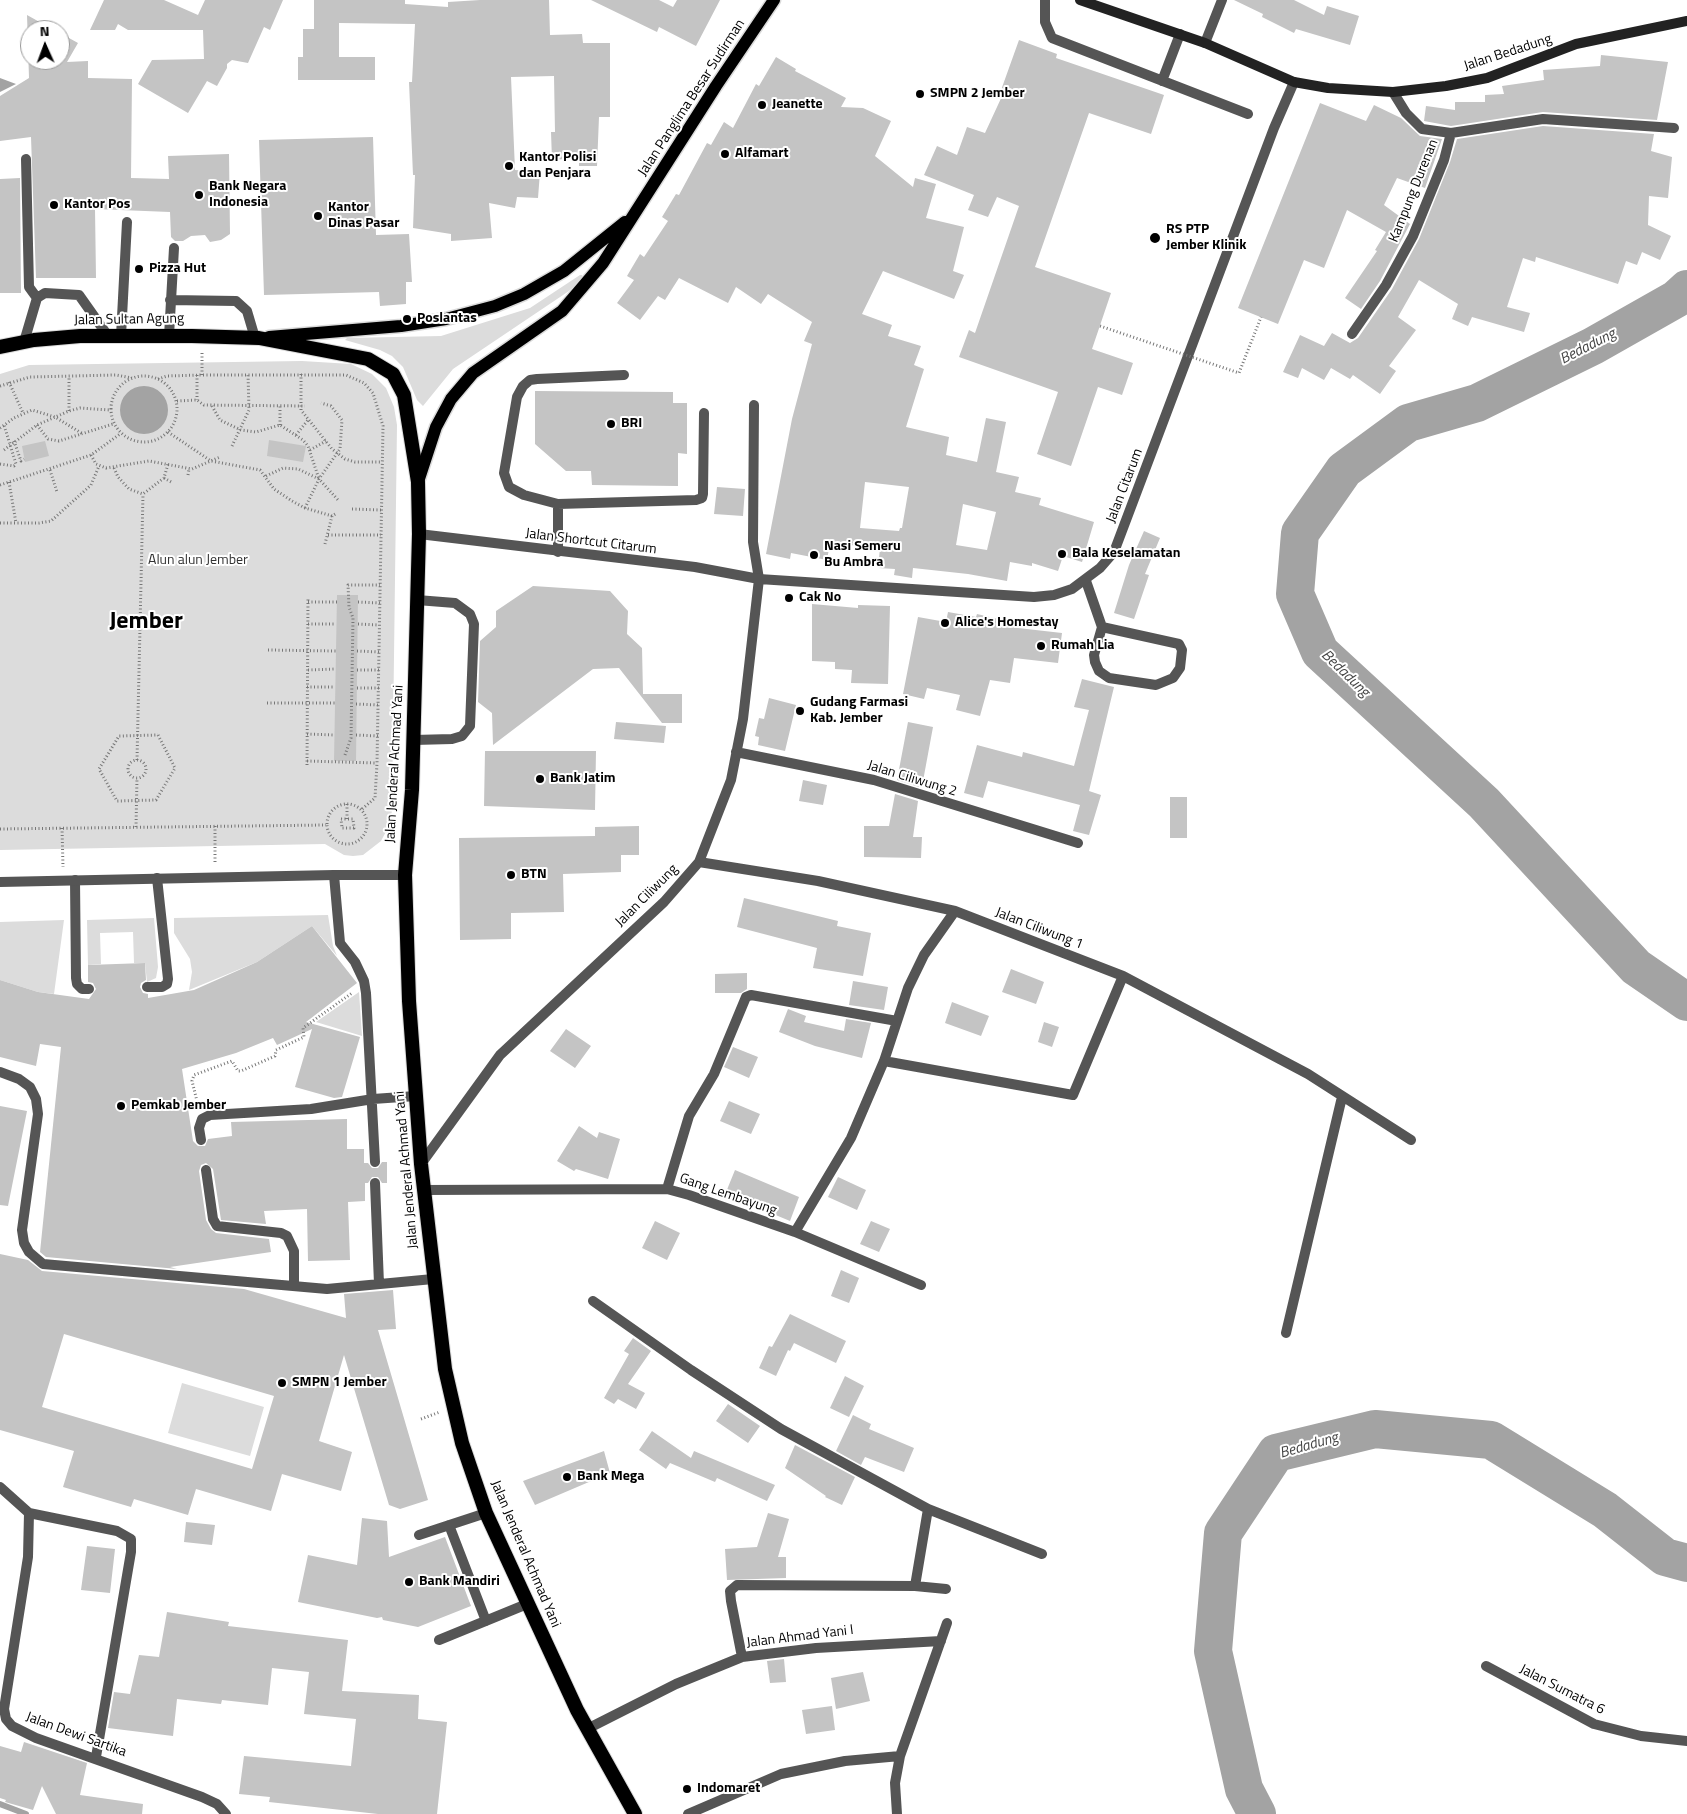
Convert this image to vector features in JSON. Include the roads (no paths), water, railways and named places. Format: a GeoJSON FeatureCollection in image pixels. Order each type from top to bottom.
{"type":"FeatureCollection","features":[{"type":"Feature","properties":{"kind":"highway","name":"Jalan Sultan Agung"},"geometry":{"type":"LineString","coordinates":[[0,347],[24,342],[114,336],[257,338],[368,358],[393,374],[404,395],[418,482]]}},
{"type":"Feature","properties":{"kind":"highway","name":"Jalan Jenderal Achmad Yani"},"geometry":{"type":"LineString","coordinates":[[418,482],[419,534],[414,740],[412,790],[404,875],[409,1001],[421,1164],[433,1279],[452,1408],[486,1514],[587,1729],[635,1814]]}},
{"type":"Feature","properties":{"kind":"main road","name":"Jalan Panglima Besar Sudirman"},"geometry":{"type":"LineString","coordinates":[[418,482],[436,427],[452,398],[473,373],[562,311],[603,263],[716,86],[774,0]]}},
{"type":"Feature","properties":{"kind":"main road","name":"Jalan Bedadung"},"geometry":{"type":"LineString","coordinates":[[1080,0],[1206,43],[1294,82],[1328,88],[1393,92],[1446,86],[1487,78],[1576,44],[1687,21]]}},
{"type":"Feature","properties":{"kind":"main road","name":"Jalan Panglima Besar Sudirman"},"geometry":{"type":"LineString","coordinates":[[257,338],[401,326],[446,320],[496,306],[524,294],[564,271],[635,214]]}},
{"type":"Feature","properties":{"kind":"street"},"geometry":{"type":"LineString","coordinates":[[1045,0],[1045,22],[1052,38],[1248,114]]}},
{"type":"Feature","properties":{"kind":"street"},"geometry":{"type":"LineString","coordinates":[[1206,43],[1222,0]]}},
{"type":"Feature","properties":{"kind":"street"},"geometry":{"type":"LineString","coordinates":[[1162,81],[1180,34]]}},
{"type":"Feature","properties":{"kind":"street","name":"Jalan Citarum"},"geometry":{"type":"LineString","coordinates":[[759,579],[1034,597],[1054,595],[1086,581],[1114,552],[1274,128],[1294,82]]}},
{"type":"Feature","properties":{"kind":"street","name":"Kampung Durenan"},"geometry":{"type":"LineString","coordinates":[[1393,92],[1406,113],[1422,129],[1451,133],[1543,119],[1674,128]]}},
{"type":"Feature","properties":{"kind":"street","name":"Kampung Durenan"},"geometry":{"type":"LineString","coordinates":[[1352,334],[1386,285],[1413,236],[1444,160],[1451,133]]}},
{"type":"Feature","properties":{"kind":"street"},"geometry":{"type":"LineString","coordinates":[[26,159],[29,287],[37,298]]}},
{"type":"Feature","properties":{"kind":"street"},"geometry":{"type":"LineString","coordinates":[[114,336],[127,222]]}},
{"type":"Feature","properties":{"kind":"street"},"geometry":{"type":"LineString","coordinates":[[169,336],[174,248]]}},
{"type":"Feature","properties":{"kind":"street"},"geometry":{"type":"LineString","coordinates":[[24,342],[37,298],[45,293],[78,294],[114,336]]}},
{"type":"Feature","properties":{"kind":"street"},"geometry":{"type":"LineString","coordinates":[[170,300],[236,301],[247,311],[257,338]]}},
{"type":"Feature","properties":{"kind":"street"},"geometry":{"type":"LineString","coordinates":[[624,375],[537,379],[530,380],[522,386],[517,397],[504,473],[509,488],[524,495],[558,504],[696,500],[702,498],[704,413]]}},
{"type":"Feature","properties":{"kind":"street","name":"Jalan Ciliwung"},"geometry":{"type":"LineString","coordinates":[[421,1164],[500,1056],[664,902],[699,862],[731,780],[744,719],[759,579],[753,542],[754,405]]}},
{"type":"Feature","properties":{"kind":"street"},"geometry":{"type":"LineString","coordinates":[[558,504],[558,552]]}},
{"type":"Feature","properties":{"kind":"street","name":"Jalan Shortcut Citarum"},"geometry":{"type":"LineString","coordinates":[[419,534],[695,568],[759,579]]}},
{"type":"Feature","properties":{"kind":"street"},"geometry":{"type":"LineString","coordinates":[[1086,581],[1102,627],[1095,662],[1099,671],[1109,678],[1156,685],[1173,678],[1180,668],[1182,650],[1179,644],[1102,627]]}},
{"type":"Feature","properties":{"kind":"street"},"geometry":{"type":"LineString","coordinates":[[414,740],[452,739],[462,736],[470,726],[474,624],[470,614],[455,603],[417,600]]}},
{"type":"Feature","properties":{"kind":"street","name":"Jalan Ciliwung 2"},"geometry":{"type":"LineString","coordinates":[[736,752],[874,780],[1078,843]]}},
{"type":"Feature","properties":{"kind":"street","name":"Jalan Ciliwung 1"},"geometry":{"type":"LineString","coordinates":[[699,862],[818,881],[955,910],[1123,976],[1308,1074],[1411,1140]]}},
{"type":"Feature","properties":{"kind":"street"},"geometry":{"type":"LineString","coordinates":[[334,875],[340,943],[355,962],[365,984],[373,1099],[374,1162]]}},
{"type":"Feature","properties":{"kind":"street"},"geometry":{"type":"LineString","coordinates":[[0,882],[404,875]]}},
{"type":"Feature","properties":{"kind":"street"},"geometry":{"type":"LineString","coordinates":[[147,988],[162,987],[167,984],[168,979],[157,878]]}},
{"type":"Feature","properties":{"kind":"street"},"geometry":{"type":"LineString","coordinates":[[75,880],[76,978],[77,984],[82,989],[89,989]]}},
{"type":"Feature","properties":{"kind":"street"},"geometry":{"type":"LineString","coordinates":[[794,1232],[852,1138],[884,1061],[908,988],[924,955],[955,910]]}},
{"type":"Feature","properties":{"kind":"street"},"geometry":{"type":"LineString","coordinates":[[884,1061],[1073,1094],[1123,976]]}},
{"type":"Feature","properties":{"kind":"street"},"geometry":{"type":"LineString","coordinates":[[666,1189],[689,1116],[714,1074],[746,997],[751,995],[897,1021]]}},
{"type":"Feature","properties":{"kind":"street"},"geometry":{"type":"LineString","coordinates":[[0,1072],[30,1087],[36,1099],[38,1114],[22,1230],[24,1243],[29,1252],[43,1264],[327,1289],[433,1279]]}},
{"type":"Feature","properties":{"kind":"street"},"geometry":{"type":"LineString","coordinates":[[201,1140],[199,1128],[202,1119],[210,1115],[311,1110],[373,1099],[416,1096]]}},
{"type":"Feature","properties":{"kind":"street"},"geometry":{"type":"LineString","coordinates":[[1286,1333],[1342,1097]]}},
{"type":"Feature","properties":{"kind":"street"},"geometry":{"type":"LineString","coordinates":[[206,1170],[213,1219],[217,1226],[281,1233],[287,1236],[294,1252],[294,1286]]}},
{"type":"Feature","properties":{"kind":"street"},"geometry":{"type":"LineString","coordinates":[[375,1183],[379,1284]]}},
{"type":"Feature","properties":{"kind":"street","name":"Gang Lembayung"},"geometry":{"type":"LineString","coordinates":[[424,1190],[666,1189],[689,1195],[794,1232],[921,1285]]}},
{"type":"Feature","properties":{"kind":"street"},"geometry":{"type":"LineString","coordinates":[[593,1301],[691,1370],[780,1429],[928,1509],[1042,1554]]}},
{"type":"Feature","properties":{"kind":"street"},"geometry":{"type":"LineString","coordinates":[[0,1487],[29,1513],[117,1531],[130,1539],[131,1552],[96,1757]]}},
{"type":"Feature","properties":{"kind":"street"},"geometry":{"type":"LineString","coordinates":[[915,1586],[928,1509]]}},
{"type":"Feature","properties":{"kind":"street","name":"Jalan Dewi Sartika"},"geometry":{"type":"LineString","coordinates":[[29,1513],[28,1557],[4,1709],[6,1719],[12,1726],[36,1738],[96,1757],[202,1797],[217,1804],[226,1814]]}},
{"type":"Feature","properties":{"kind":"street"},"geometry":{"type":"LineString","coordinates":[[419,1535],[486,1514]]}},
{"type":"Feature","properties":{"kind":"street"},"geometry":{"type":"LineString","coordinates":[[449,1525],[486,1621]]}},
{"type":"Feature","properties":{"kind":"street"},"geometry":{"type":"LineString","coordinates":[[742,1657],[730,1591],[737,1585],[915,1586],[946,1589]]}},
{"type":"Feature","properties":{"kind":"street"},"geometry":{"type":"LineString","coordinates":[[439,1640],[527,1604]]}},
{"type":"Feature","properties":{"kind":"street"},"geometry":{"type":"LineString","coordinates":[[897,1814],[894,1783],[900,1756],[947,1623]]}},
{"type":"Feature","properties":{"kind":"street","name":"Jalan Ahmad Yani I"},"geometry":{"type":"LineString","coordinates":[[587,1729],[676,1684],[742,1657],[816,1648],[941,1641]]}},
{"type":"Feature","properties":{"kind":"street","name":"Jalan Sumatra 6"},"geometry":{"type":"LineString","coordinates":[[1486,1666],[1594,1724],[1641,1736],[1687,1741]]}},
{"type":"Feature","properties":{"kind":"street"},"geometry":{"type":"LineString","coordinates":[[688,1814],[781,1774],[845,1761],[900,1756]]}},
{"type":"Feature","properties":{"kind":"waterway","name":"Bedadung"},"geometry":{"type":"LineString","coordinates":[[1687,289],[1676,299],[1593,346],[1477,403],[1408,423],[1344,470],[1300,533],[1295,594],[1320,652],[1484,803],[1636,967],[1687,1002]]}},
{"type":"Feature","properties":{"kind":"waterway","name":"Bedadung"},"geometry":{"type":"LineString","coordinates":[[1257,1814],[1244,1789],[1213,1651],[1223,1533],[1276,1453],[1375,1429],[1491,1440],[1605,1510],[1665,1557],[1687,1563]]}},
{"type":"Feature","properties":{"kind":"waterway"},"geometry":{"type":"LineString","coordinates":[[0,1804],[26,1814]]}},
{"type":"Feature","properties":{"kind":"place","name":"SMPN 2 Jember"},"geometry":{"type":"Point","coordinates":[920,94]}},
{"type":"Feature","properties":{"kind":"place","name":"Jeanette"},"geometry":{"type":"Point","coordinates":[762,105]}},
{"type":"Feature","properties":{"kind":"place","name":"Alfamart"},"geometry":{"type":"Point","coordinates":[725,154]}},
{"type":"Feature","properties":{"kind":"place","name":"Kantor Polisi dan Penjara"},"geometry":{"type":"Point","coordinates":[509,166]}},
{"type":"Feature","properties":{"kind":"place","name":"Bank Negara Indonesia"},"geometry":{"type":"Point","coordinates":[199,195]}},
{"type":"Feature","properties":{"kind":"place","name":"Kantor Pos"},"geometry":{"type":"Point","coordinates":[54,205]}},
{"type":"Feature","properties":{"kind":"place","name":"Kantor Dinas Pasar"},"geometry":{"type":"Point","coordinates":[318,216]}},
{"type":"Feature","properties":{"kind":"place","name":"RS PTP Jember Klinik"},"geometry":{"type":"Point","coordinates":[1155,238]}},
{"type":"Feature","properties":{"kind":"place","name":"Pizza Hut"},"geometry":{"type":"Point","coordinates":[139,269]}},
{"type":"Feature","properties":{"kind":"place","name":"Poslantas"},"geometry":{"type":"Point","coordinates":[407,319]}},
{"type":"Feature","properties":{"kind":"place","name":"BRI"},"geometry":{"type":"Point","coordinates":[611,424]}},
{"type":"Feature","properties":{"kind":"place","name":"Bala Keselamatan"},"geometry":{"type":"Point","coordinates":[1062,554]}},
{"type":"Feature","properties":{"kind":"place","name":"Nasi Semeru Bu Ambra"},"geometry":{"type":"Point","coordinates":[814,555]}},
{"type":"Feature","properties":{"kind":"place","name":"Cak No"},"geometry":{"type":"Point","coordinates":[789,598]}},
{"type":"Feature","properties":{"kind":"place","name":"Alice's Homestay"},"geometry":{"type":"Point","coordinates":[945,623]}},
{"type":"Feature","properties":{"kind":"place","name":"Rumah Lia"},"geometry":{"type":"Point","coordinates":[1041,646]}},
{"type":"Feature","properties":{"kind":"place","name":"Gudang Farmasi Kab. Jember"},"geometry":{"type":"Point","coordinates":[800,711]}},
{"type":"Feature","properties":{"kind":"place","name":"Bank Jatim"},"geometry":{"type":"Point","coordinates":[540,779]}},
{"type":"Feature","properties":{"kind":"place","name":"BTN"},"geometry":{"type":"Point","coordinates":[511,875]}},
{"type":"Feature","properties":{"kind":"place","name":"Pemkab Jember"},"geometry":{"type":"Point","coordinates":[121,1106]}},
{"type":"Feature","properties":{"kind":"place","name":"SMPN 1 Jember"},"geometry":{"type":"Point","coordinates":[282,1383]}},
{"type":"Feature","properties":{"kind":"place","name":"Bank Mega"},"geometry":{"type":"Point","coordinates":[567,1477]}},
{"type":"Feature","properties":{"kind":"place","name":"Bank Mandiri"},"geometry":{"type":"Point","coordinates":[409,1582]}},
{"type":"Feature","properties":{"kind":"place","name":"Indomaret"},"geometry":{"type":"Point","coordinates":[687,1789]}},
{"type":"Feature","properties":{"kind":"district","name":"Jember"},"geometry":{"type":"Point","coordinates":[146,622]}},
{"type":"Feature","properties":{"kind":"park label","name":"Alun alun Jember"},"geometry":{"type":"Point","coordinates":[198,561]}}]}
